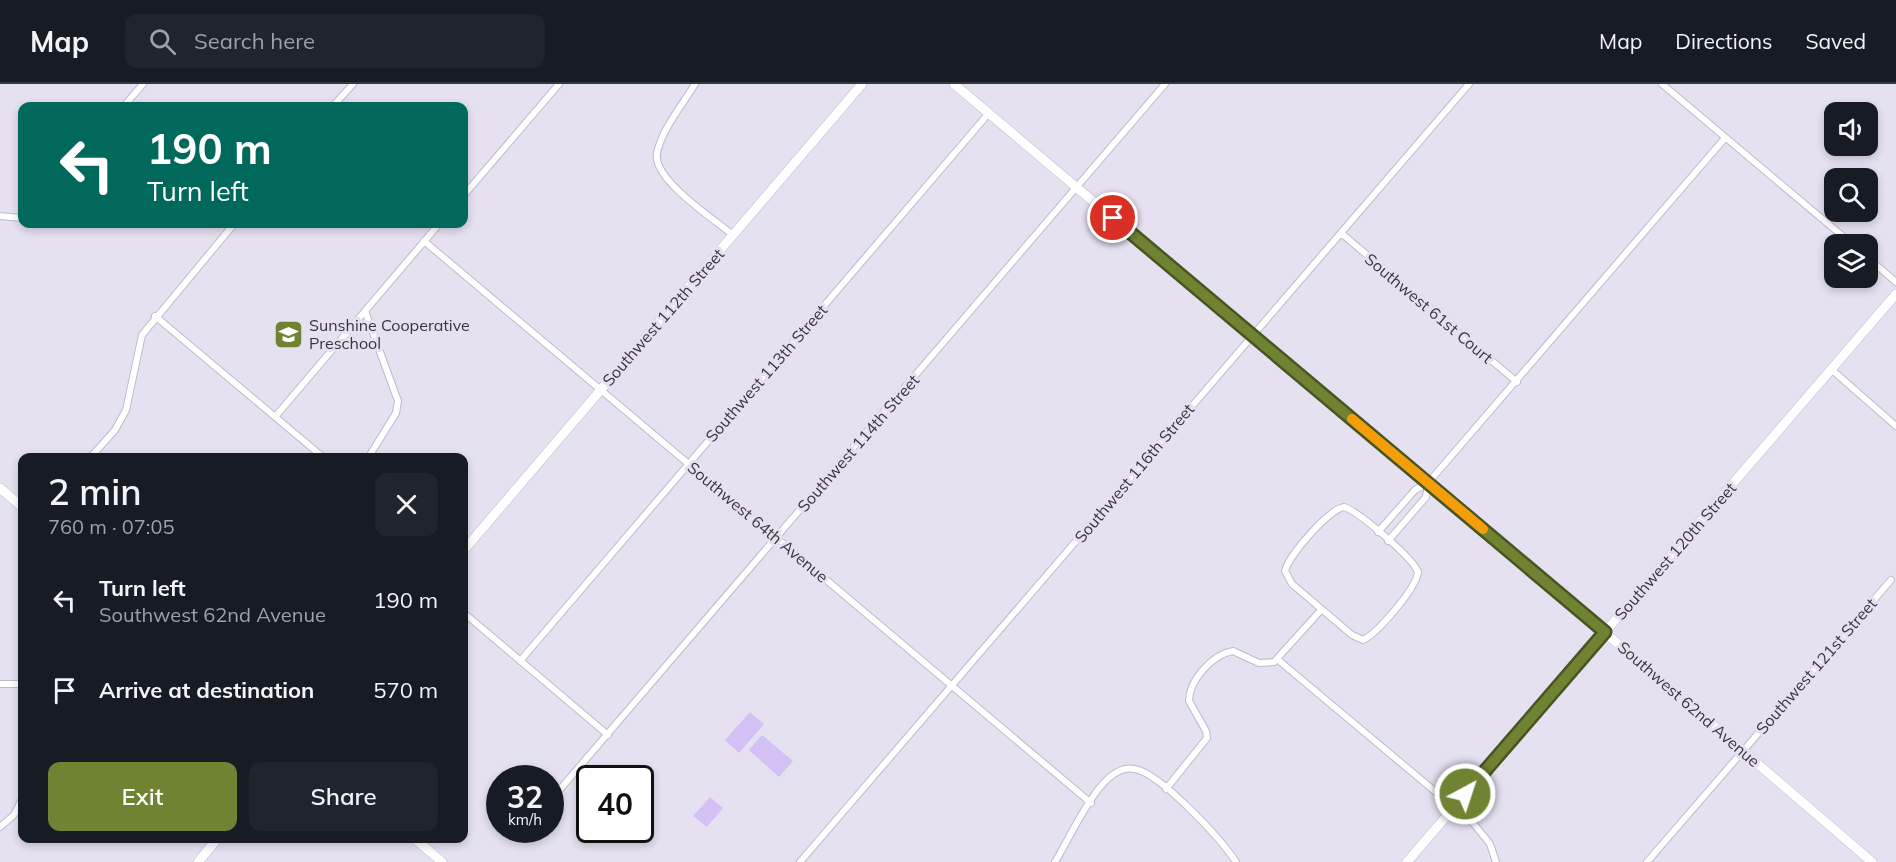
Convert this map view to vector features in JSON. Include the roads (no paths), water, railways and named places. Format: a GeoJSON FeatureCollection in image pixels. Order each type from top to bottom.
{"type":"FeatureCollection","features":[{"type":"Feature","properties":{"kind":"street"},"geometry":{"type":"LineString","coordinates":[[127,102],[143,84]]}},
{"type":"Feature","properties":{"kind":"street"},"geometry":{"type":"LineString","coordinates":[[337,102],[353,84]]}},
{"type":"Feature","properties":{"kind":"street"},"geometry":{"type":"LineString","coordinates":[[468,190],[559,84]]}},
{"type":"Feature","properties":{"kind":"street"},"geometry":{"type":"LineString","coordinates":[[695,84],[660,146],[658,163],[671,183],[733,235]]}},
{"type":"Feature","properties":{"kind":"street","name":"Southwest 112th Street"},"geometry":{"type":"LineString","coordinates":[[468,545],[862,84]]}},
{"type":"Feature","properties":{"kind":"street","name":"Southwest 62nd Avenue"},"geometry":{"type":"LineString","coordinates":[[954,84],[1605,632],[1872,862]]}},
{"type":"Feature","properties":{"kind":"street","name":"Southwest 116th Street"},"geometry":{"type":"LineString","coordinates":[[800,862],[1468,84]]}},
{"type":"Feature","properties":{"kind":"street"},"geometry":{"type":"LineString","coordinates":[[1662,84],[1840,234]]}},
{"type":"Feature","properties":{"kind":"street","name":"Southwest 114th Street"},"geometry":{"type":"LineString","coordinates":[[564,785],[1162,85]]}},
{"type":"Feature","properties":{"kind":"street","name":"Southwest 113th Street"},"geometry":{"type":"LineString","coordinates":[[520,661],[989,113]]}},
{"type":"Feature","properties":{"kind":"street"},"geometry":{"type":"LineString","coordinates":[[1378,532],[1415,490],[1428,483],[1725,138]]}},
{"type":"Feature","properties":{"kind":"street"},"geometry":{"type":"LineString","coordinates":[[0,216],[18,219]]}},
{"type":"Feature","properties":{"kind":"street"},"geometry":{"type":"LineString","coordinates":[[94,453],[115,430],[126,410],[142,335],[155,316],[231,228]]}},
{"type":"Feature","properties":{"kind":"street"},"geometry":{"type":"LineString","coordinates":[[275,417],[435,228]]}},
{"type":"Feature","properties":{"kind":"street","name":"Southwest 61st Court"},"geometry":{"type":"LineString","coordinates":[[1341,233],[1516,382]]}},
{"type":"Feature","properties":{"kind":"street","name":"Southwest 64th Avenue"},"geometry":{"type":"LineString","coordinates":[[424,241],[1091,803]]}},
{"type":"Feature","properties":{"kind":"street"},"geometry":{"type":"LineString","coordinates":[[1878,267],[1896,282]]}},
{"type":"Feature","properties":{"kind":"street","name":"Southwest 120th Street"},"geometry":{"type":"LineString","coordinates":[[1407,862],[1896,294]]}},
{"type":"Feature","properties":{"kind":"street"},"geometry":{"type":"LineString","coordinates":[[365,311],[398,401],[391,422],[371,453]]}},
{"type":"Feature","properties":{"kind":"street"},"geometry":{"type":"LineString","coordinates":[[155,316],[318,453]]}},
{"type":"Feature","properties":{"kind":"street"},"geometry":{"type":"LineString","coordinates":[[1831,369],[1896,426]]}},
{"type":"Feature","properties":{"kind":"street"},"geometry":{"type":"LineString","coordinates":[[1388,541],[1426,497],[1428,483]]}},
{"type":"Feature","properties":{"kind":"street"},"geometry":{"type":"LineString","coordinates":[[0,488],[18,504]]}},
{"type":"Feature","properties":{"kind":"street"},"geometry":{"type":"LineString","coordinates":[[1341,507],[1353,510],[1378,532],[1414,563],[1418,576],[1412,588],[1374,633],[1363,640],[1352,635],[1321,610],[1292,584],[1285,571],[1291,558],[1333,511],[1341,507]]}},
{"type":"Feature","properties":{"kind":"street","name":"Southwest 121st Street"},"geometry":{"type":"LineString","coordinates":[[1647,862],[1891,580]]}},
{"type":"Feature","properties":{"kind":"street"},"geometry":{"type":"LineString","coordinates":[[1166,789],[1207,738],[1206,730],[1189,701],[1191,688],[1203,672],[1217,657],[1228,652],[1238,652],[1265,665],[1277,659],[1321,610]]}},
{"type":"Feature","properties":{"kind":"street"},"geometry":{"type":"LineString","coordinates":[[468,616],[608,735]]}},
{"type":"Feature","properties":{"kind":"street"},"geometry":{"type":"LineString","coordinates":[[1277,659],[1454,807],[1485,837],[1496,862]]}},
{"type":"Feature","properties":{"kind":"street"},"geometry":{"type":"LineString","coordinates":[[0,684],[18,684]]}},
{"type":"Feature","properties":{"kind":"street"},"geometry":{"type":"LineString","coordinates":[[1054,862],[1110,777],[1126,769],[1141,771],[1166,789],[1214,833],[1236,862]]}},
{"type":"Feature","properties":{"kind":"street"},"geometry":{"type":"LineString","coordinates":[[0,827],[14,816],[18,808]]}},
{"type":"Feature","properties":{"kind":"street"},"geometry":{"type":"LineString","coordinates":[[198,862],[214,843]]}},
{"type":"Feature","properties":{"kind":"street"},"geometry":{"type":"LineString","coordinates":[[420,843],[442,862]]}},
{"type":"Feature","properties":{"kind":"place","name":"Sunshine Cooperative Preschool"},"geometry":{"type":"Point","coordinates":[288,334]}}]}
